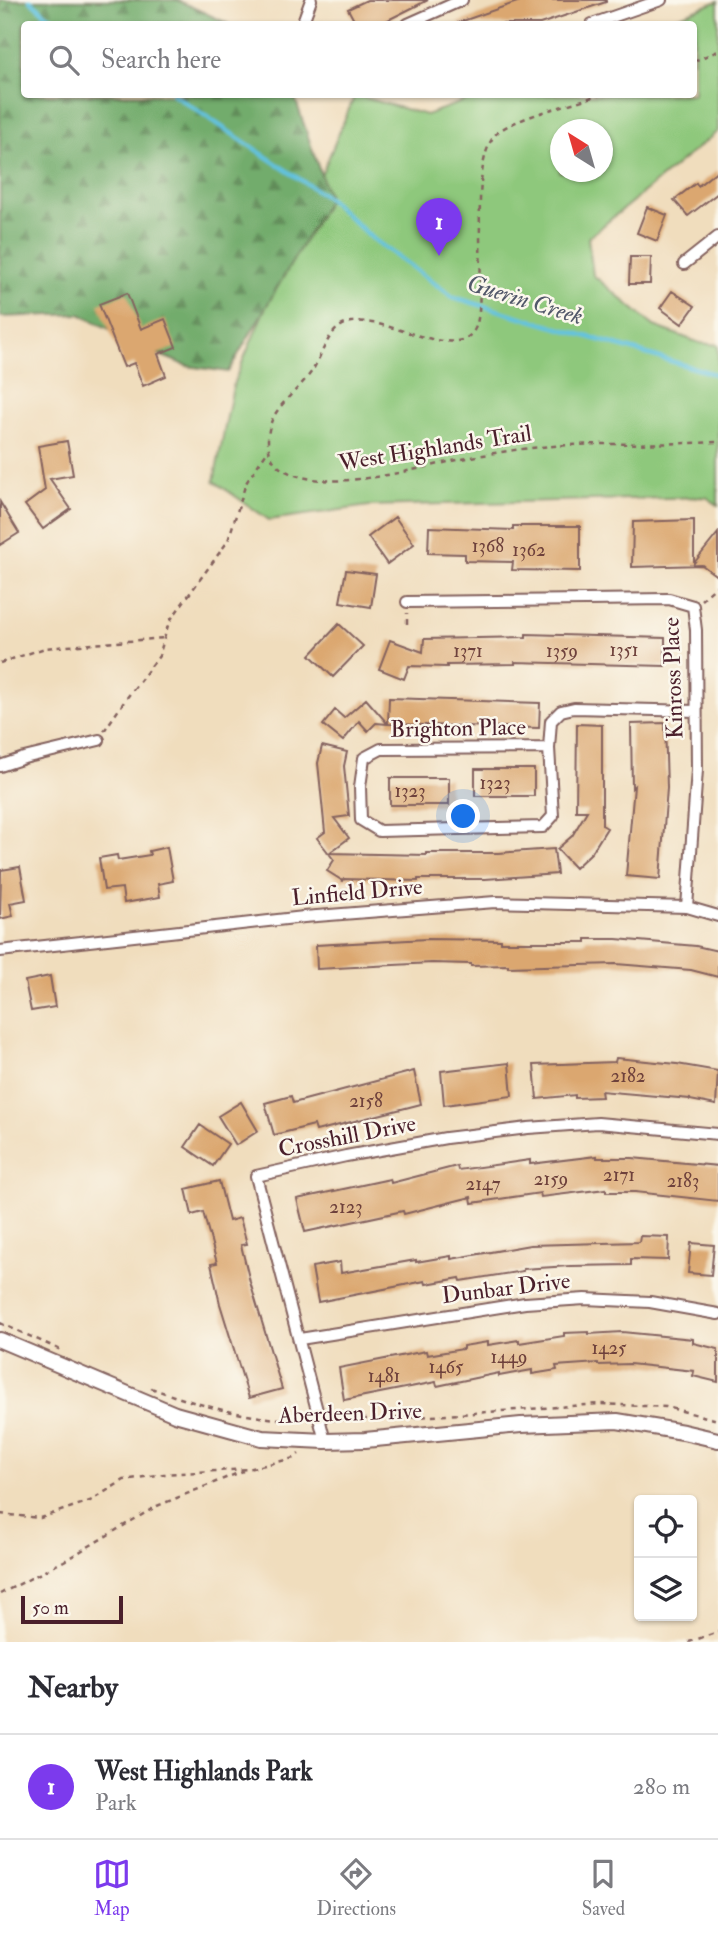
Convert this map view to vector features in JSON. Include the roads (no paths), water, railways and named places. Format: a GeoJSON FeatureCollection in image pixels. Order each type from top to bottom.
{"type":"FeatureCollection","features":[{"type":"Feature","properties":{"kind":"street"},"geometry":{"type":"LineString","coordinates":[[306,21],[311,0]]}},
{"type":"Feature","properties":{"kind":"street"},"geometry":{"type":"LineString","coordinates":[[415,21],[462,0]]}},
{"type":"Feature","properties":{"kind":"street"},"geometry":{"type":"LineString","coordinates":[[601,21],[661,0]]}},
{"type":"Feature","properties":{"kind":"street"},"geometry":{"type":"LineString","coordinates":[[684,264],[718,237]]}},
{"type":"Feature","properties":{"kind":"street","name":"Kinross Place"},"geometry":{"type":"LineString","coordinates":[[407,602],[669,599],[693,606],[696,630],[697,770],[687,907]]}},
{"type":"Feature","properties":{"kind":"street","name":"Brighton Place"},"geometry":{"type":"LineString","coordinates":[[549,748],[381,749],[364,758],[360,787],[361,820],[379,831],[543,827],[553,816],[549,748],[551,720],[561,711],[574,708],[696,711]]}},
{"type":"Feature","properties":{"kind":"street"},"geometry":{"type":"LineString","coordinates":[[0,766],[99,740]]}},
{"type":"Feature","properties":{"kind":"street","name":"Linfield Drive"},"geometry":{"type":"LineString","coordinates":[[0,951],[304,917],[495,902],[687,907],[718,916]]}},
{"type":"Feature","properties":{"kind":"street","name":"Crosshill Drive"},"geometry":{"type":"LineString","coordinates":[[320,1441],[300,1339],[256,1176],[446,1138],[528,1128],[598,1123],[718,1133]]}},
{"type":"Feature","properties":{"kind":"street","name":"Dunbar Drive"},"geometry":{"type":"LineString","coordinates":[[300,1339],[525,1303],[585,1299],[650,1302],[718,1314]]}},
{"type":"Feature","properties":{"kind":"street","name":"Aberdeen Drive"},"geometry":{"type":"LineString","coordinates":[[0,1340],[175,1414],[262,1438],[365,1440],[521,1426],[617,1421],[718,1440]]}},
{"type":"Feature","properties":{"kind":"waterway","name":"Guerin Creek"},"geometry":{"type":"LineString","coordinates":[[30,0],[47,15],[59,21]]}},
{"type":"Feature","properties":{"kind":"waterway","name":"Guerin Creek"},"geometry":{"type":"LineString","coordinates":[[179,98],[329,199],[373,239],[453,297],[718,375]]}},
{"type":"Feature","properties":{"kind":"place","name":"West Highlands Park"},"geometry":{"type":"Point","coordinates":[439,256]}}]}
